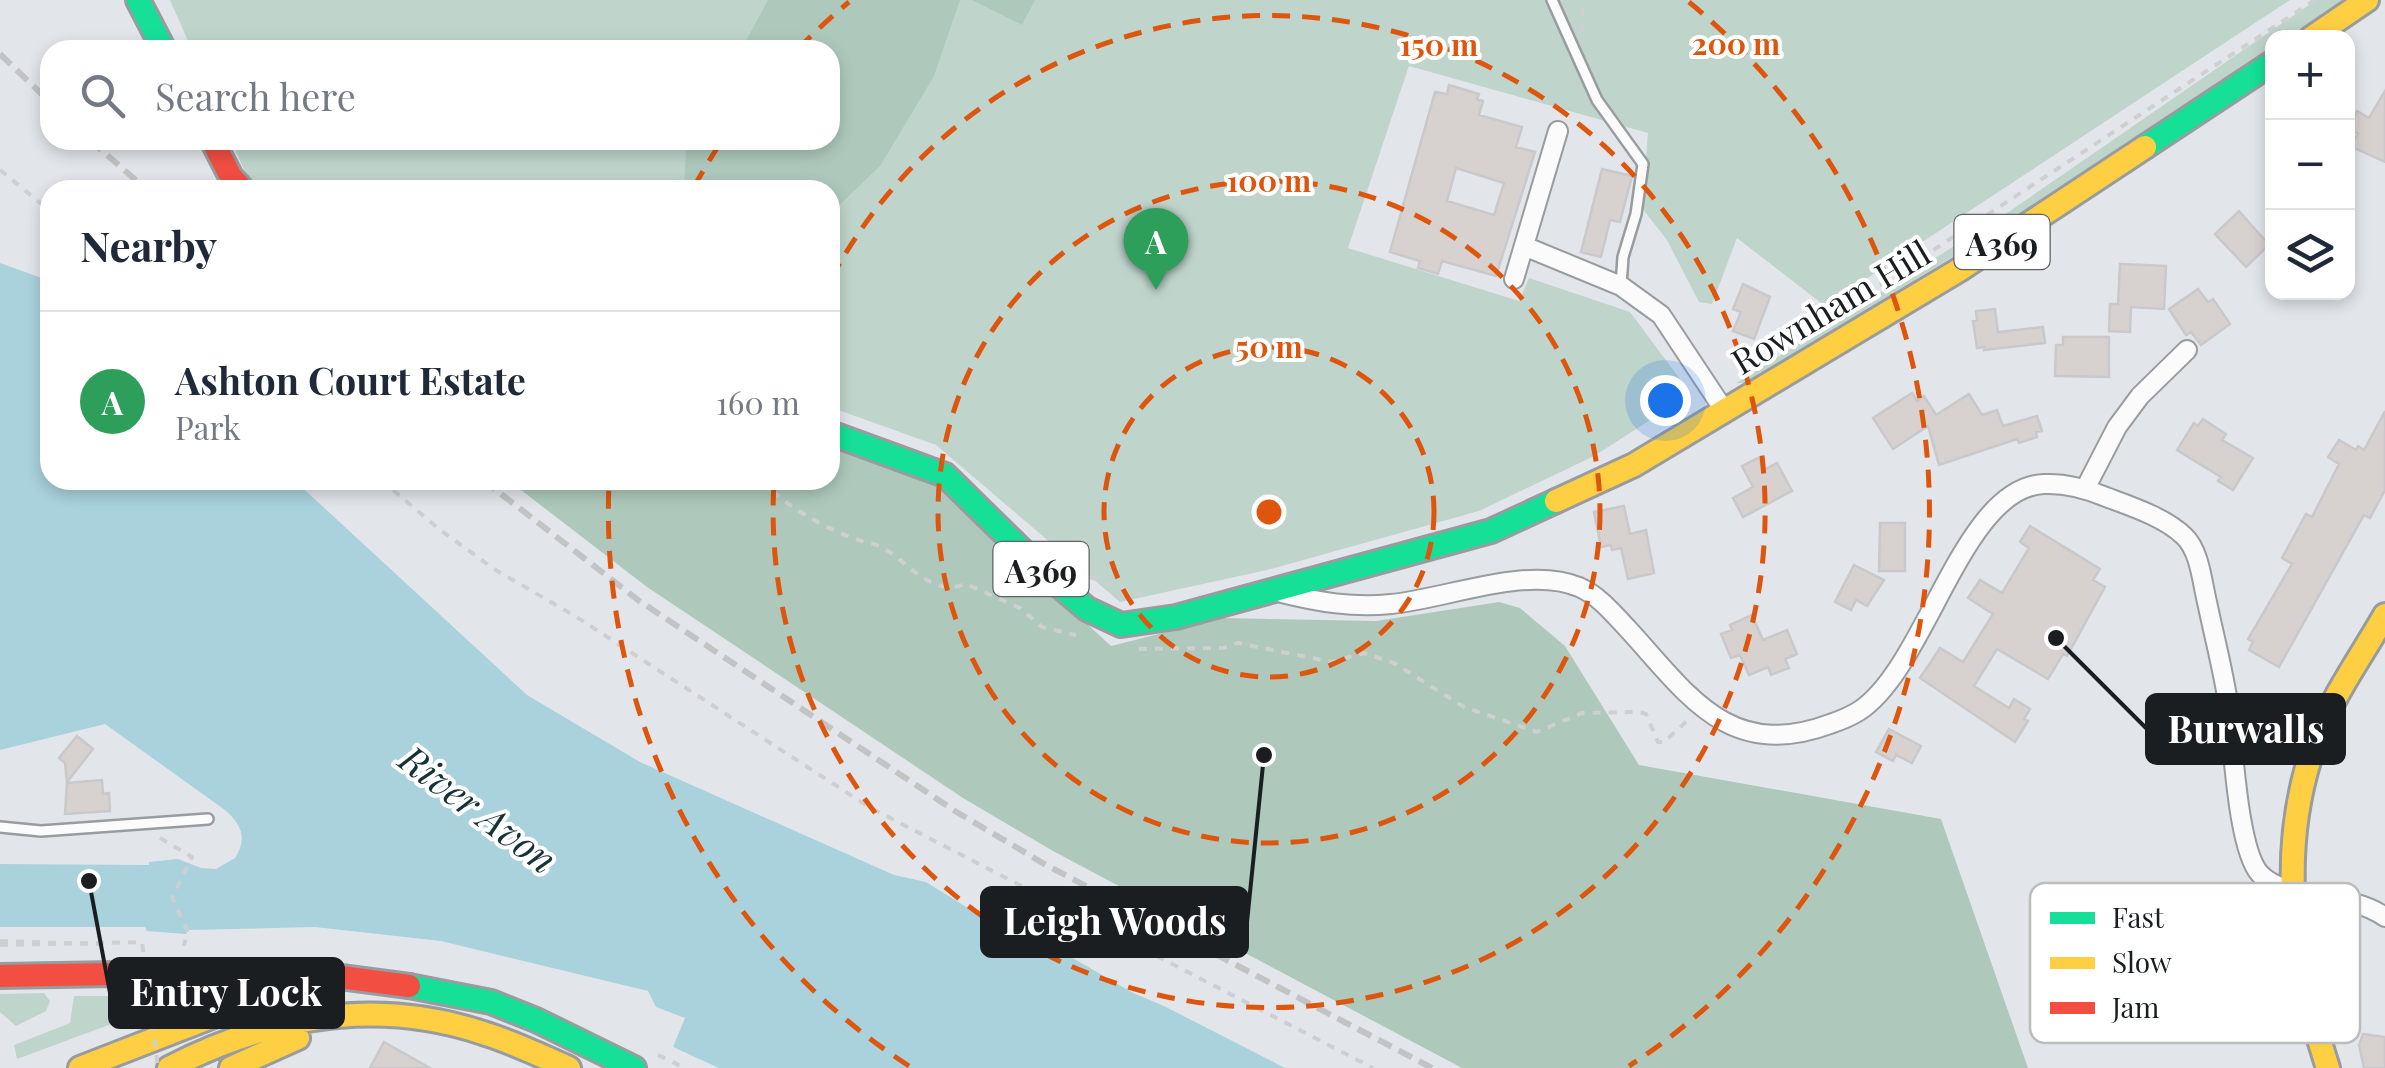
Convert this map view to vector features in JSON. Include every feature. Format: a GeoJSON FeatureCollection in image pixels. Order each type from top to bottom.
{"type":"FeatureCollection","features":[{"type":"Feature","properties":{"kind":"main road"},"geometry":{"type":"LineString","coordinates":[[138,0],[159,40]]}},
{"type":"Feature","properties":{"kind":"main road"},"geometry":{"type":"LineString","coordinates":[[2323,30],[2367,0]]}},
{"type":"Feature","properties":{"kind":"main road","name":"Rownham Hill"},"geometry":{"type":"LineString","coordinates":[[840,436],[944,475],[1048,576],[1087,608],[1122,625],[1176,617],[1275,592],[1492,532],[1634,465],[1959,270],[2265,68]]}},
{"type":"Feature","properties":{"kind":"main road"},"geometry":{"type":"LineString","coordinates":[[217,150],[234,180]]}},
{"type":"Feature","properties":{"kind":"main road"},"geometry":{"type":"LineString","coordinates":[[2294,883],[2296,832],[2308,764],[2324,722],[2385,614]]}},
{"type":"Feature","properties":{"kind":"main road"},"geometry":{"type":"LineString","coordinates":[[0,976],[235,978],[318,974],[396,983],[491,1002],[634,1068]]}},
{"type":"Feature","properties":{"kind":"main road"},"geometry":{"type":"LineString","coordinates":[[80,1068],[214,1016],[313,993],[396,983]]}},
{"type":"Feature","properties":{"kind":"main road"},"geometry":{"type":"LineString","coordinates":[[231,1068],[304,1036],[371,1015]]}},
{"type":"Feature","properties":{"kind":"main road"},"geometry":{"type":"LineString","coordinates":[[176,1064],[280,1021],[371,1015],[415,1016],[471,1028],[569,1068]]}},
{"type":"Feature","properties":{"kind":"main road"},"geometry":{"type":"LineString","coordinates":[[2320,1043],[2328,1068]]}},
{"type":"Feature","properties":{"kind":"main road"},"geometry":{"type":"LineString","coordinates":[[2335,1043],[2342,1068]]}},
{"type":"Feature","properties":{"kind":"street"},"geometry":{"type":"LineString","coordinates":[[1514,280],[1558,130]]}},
{"type":"Feature","properties":{"kind":"street","name":"Rownham Hill"},"geometry":{"type":"LineString","coordinates":[[1524,246],[1622,286],[1661,315],[1724,410]]}},
{"type":"Feature","properties":{"kind":"street"},"geometry":{"type":"LineString","coordinates":[[2085,489],[2117,427],[2140,396],[2187,350]]}},
{"type":"Feature","properties":{"kind":"street"},"geometry":{"type":"LineString","coordinates":[[1275,592],[1331,605],[1391,604],[1537,579],[1576,586],[1603,602],[1703,710],[1746,732],[1784,734],[1827,726],[1860,710],[1880,692],[1926,625],[1969,540],[2004,500],[2044,484],[2085,489],[2127,504],[2187,539],[2199,565],[2228,700],[2251,858],[2260,874],[2274,883]]}},
{"type":"Feature","properties":{"kind":"street"},"geometry":{"type":"LineString","coordinates":[[2360,905],[2385,917]]}},
{"type":"Feature","properties":{"kind":"lane"},"geometry":{"type":"LineString","coordinates":[[1552,0],[1597,100],[1643,164],[1636,214],[1623,257],[1622,286]]}},
{"type":"Feature","properties":{"kind":"lane"},"geometry":{"type":"LineString","coordinates":[[0,827],[42,831],[208,819]]}},
{"type":"Feature","properties":{"kind":"path"},"geometry":{"type":"LineString","coordinates":[[1876,287],[2315,0]]}},
{"type":"Feature","properties":{"kind":"path"},"geometry":{"type":"LineString","coordinates":[[0,170],[40,203]]}},
{"type":"Feature","properties":{"kind":"path"},"geometry":{"type":"LineString","coordinates":[[393,490],[494,569],[574,616],[869,806],[1373,1068]]}},
{"type":"Feature","properties":{"kind":"path"},"geometry":{"type":"LineString","coordinates":[[770,490],[778,500],[859,540],[878,545],[923,580],[954,588],[966,584],[1020,608],[1042,627],[1079,636]]}},
{"type":"Feature","properties":{"kind":"path"},"geometry":{"type":"LineString","coordinates":[[1091,577],[1141,595],[1160,592]]}},
{"type":"Feature","properties":{"kind":"path"},"geometry":{"type":"LineString","coordinates":[[1131,648],[1149,652],[1223,648],[1238,643],[1332,662],[1364,653],[1394,663],[1464,707],[1537,732],[1582,713],[1639,712],[1646,714],[1658,742],[1664,742],[1675,729],[1703,710]]}},
{"type":"Feature","properties":{"kind":"path"},"geometry":{"type":"LineString","coordinates":[[128,825],[192,857],[172,898],[187,930],[184,946]]}},
{"type":"Feature","properties":{"kind":"path"},"geometry":{"type":"LineString","coordinates":[[0,943],[142,942],[158,1068]]}},
{"type":"Feature","properties":{"kind":"path"},"geometry":{"type":"LineString","coordinates":[[0,943],[148,945]]}},
{"type":"Feature","properties":{"kind":"green space"},"geometry":{"type":"Polygon","coordinates":[[[170,0],[2290,0],[1825,306],[1737,238],[1712,304],[1699,302],[1667,240],[1642,208],[1648,133],[1409,66],[1348,248],[1519,301],[1529,278],[1630,312],[1691,394],[1594,456],[1479,511],[1267,570],[1120,602],[936,445],[840,411],[840,180],[248,180],[235,150],[840,150],[840,40],[188,40],[170,0]]]}},
{"type":"Feature","properties":{"kind":"green space"},"geometry":{"type":"Polygon","coordinates":[[[768,0],[960,0],[934,76],[880,166],[840,204],[840,180],[684,180],[686,150],[840,150],[840,40],[746,40],[768,0]]]}},
{"type":"Feature","properties":{"kind":"green space"},"geometry":{"type":"Polygon","coordinates":[[[972,0],[1035,0],[1022,25],[972,0]]]}},
{"type":"Feature","properties":{"kind":"green space"},"geometry":{"type":"Polygon","coordinates":[[[2316,0],[2350,0],[2305,30],[2272,30],[2316,0]]]}},
{"type":"Feature","properties":{"kind":"green space"},"geometry":{"type":"Polygon","coordinates":[[[2265,35],[2265,57],[2116,156],[1748,383],[1736,383],[2010,211],[2265,35]]]}},
{"type":"Feature","properties":{"kind":"green space"},"geometry":{"type":"Polygon","coordinates":[[[840,444],[938,487],[1111,646],[1222,618],[1376,621],[1499,602],[1520,608],[1565,646],[1639,765],[1941,819],[2028,1068],[1462,1068],[1053,851],[963,798],[647,587],[521,490],[840,490],[840,444]]]}},
{"type":"Feature","properties":{"kind":"green space"},"geometry":{"type":"Polygon","coordinates":[[[44,993],[50,1001],[46,1011],[16,1026],[0,1012],[0,994],[44,993]]]}},
{"type":"Feature","properties":{"kind":"green space"},"geometry":{"type":"Polygon","coordinates":[[[74,996],[187,996],[17,1059],[14,1045],[70,1023],[74,996]]]}},
{"type":"Feature","properties":{"kind":"water","name":"River Avon"},"geometry":{"type":"Polygon","coordinates":[[[0,263],[40,277],[40,490],[305,490],[527,695],[640,762],[894,875],[926,882],[1008,933],[1035,936],[1133,993],[1285,1068],[719,1068],[673,1047],[685,1018],[656,1007],[648,991],[441,941],[315,927],[188,930],[186,934],[147,931],[145,927],[0,927],[0,864],[149,865],[178,859],[216,869],[235,858],[242,838],[239,826],[225,810],[105,724],[0,750],[0,263]]]}},
{"type":"Feature","properties":{"kind":"building"},"geometry":{"type":"Polygon","coordinates":[[[1449,85],[1479,94],[1477,99],[1483,101],[1479,115],[1522,127],[1516,147],[1535,152],[1496,276],[1442,261],[1438,274],[1418,268],[1420,261],[1390,252],[1435,92],[1447,94],[1449,85]],[[1456,168],[1447,201],[1494,215],[1504,183],[1456,168]]]}},
{"type":"Feature","properties":{"kind":"building"},"geometry":{"type":"Polygon","coordinates":[[[2385,91],[2385,162],[2355,148],[2355,115],[2357,111],[2369,118],[2385,91]]]}},
{"type":"Feature","properties":{"kind":"building"},"geometry":{"type":"Polygon","coordinates":[[[1602,169],[1632,176],[1620,222],[1610,220],[1601,257],[1581,252],[1602,169]]]}},
{"type":"Feature","properties":{"kind":"building"},"geometry":{"type":"Polygon","coordinates":[[[2239,211],[2265,240],[2265,249],[2246,267],[2215,234],[2239,211]]]}},
{"type":"Feature","properties":{"kind":"building"},"geometry":{"type":"Polygon","coordinates":[[[2120,264],[2166,266],[2164,309],[2131,307],[2130,332],[2109,331],[2110,304],[2118,304],[2120,264]]]}},
{"type":"Feature","properties":{"kind":"building"},"geometry":{"type":"Polygon","coordinates":[[[1743,284],[1770,297],[1754,339],[1733,331],[1741,312],[1733,309],[1743,284]]]}},
{"type":"Feature","properties":{"kind":"building"},"geometry":{"type":"Polygon","coordinates":[[[2198,289],[2208,302],[2213,299],[2230,324],[2201,345],[2191,332],[2186,335],[2169,309],[2198,289]]]}},
{"type":"Feature","properties":{"kind":"building"},"geometry":{"type":"Polygon","coordinates":[[[1995,309],[1998,332],[2043,327],[2045,343],[1977,348],[1973,321],[1977,320],[1976,311],[1995,309]]]}},
{"type":"Feature","properties":{"kind":"building"},"geometry":{"type":"Polygon","coordinates":[[[2063,337],[2109,337],[2109,377],[2055,376],[2056,345],[2063,345],[2063,337]]]}},
{"type":"Feature","properties":{"kind":"building"},"geometry":{"type":"Polygon","coordinates":[[[1912,393],[1917,401],[1924,396],[1936,415],[1969,394],[1982,415],[1997,410],[2003,426],[2037,416],[2042,431],[2036,432],[2037,437],[2019,443],[2017,439],[1939,465],[1928,426],[1893,449],[1873,418],[1912,393]]]}},
{"type":"Feature","properties":{"kind":"building"},"geometry":{"type":"Polygon","coordinates":[[[2385,411],[2385,490],[2370,518],[2364,515],[2279,667],[2249,650],[2253,642],[2248,639],[2292,564],[2282,558],[2306,514],[2312,517],[2339,464],[2328,457],[2339,440],[2364,450],[2385,411]]]}},
{"type":"Feature","properties":{"kind":"building"},"geometry":{"type":"Polygon","coordinates":[[[2203,419],[2226,434],[2222,440],[2253,458],[2233,490],[2218,481],[2221,477],[2177,450],[2194,423],[2198,426],[2203,419]]]}},
{"type":"Feature","properties":{"kind":"building"},"geometry":{"type":"Polygon","coordinates":[[[1758,458],[1764,470],[1777,463],[1792,491],[1743,517],[1733,498],[1753,487],[1742,466],[1758,458]]]}},
{"type":"Feature","properties":{"kind":"building"},"geometry":{"type":"Polygon","coordinates":[[[1624,506],[1630,534],[1646,530],[1654,573],[1628,579],[1621,548],[1601,547],[1594,512],[1624,506]]]}},
{"type":"Feature","properties":{"kind":"building"},"geometry":{"type":"Polygon","coordinates":[[[1880,523],[1905,523],[1905,571],[1879,571],[1880,523]]]}},
{"type":"Feature","properties":{"kind":"building"},"geometry":{"type":"Polygon","coordinates":[[[2030,526],[2100,569],[2093,580],[2105,587],[2067,656],[2063,654],[2048,679],[1997,649],[1974,686],[2009,708],[2014,699],[2030,709],[2024,719],[2028,721],[2015,742],[1920,678],[1940,648],[1963,662],[1993,614],[1968,598],[1980,580],[2002,593],[2029,548],[2020,542],[2030,526]]]}},
{"type":"Feature","properties":{"kind":"building"},"geometry":{"type":"Polygon","coordinates":[[[1854,565],[1884,580],[1867,606],[1856,600],[1851,610],[1835,602],[1854,565]]]}},
{"type":"Feature","properties":{"kind":"building"},"geometry":{"type":"Polygon","coordinates":[[[1752,615],[1763,640],[1787,630],[1797,654],[1785,659],[1789,668],[1771,675],[1768,667],[1749,675],[1740,655],[1731,658],[1721,634],[1752,615]]]}},
{"type":"Feature","properties":{"kind":"building"},"geometry":{"type":"Polygon","coordinates":[[[1889,729],[1921,746],[1912,763],[1896,755],[1893,761],[1876,752],[1889,729]]]}},
{"type":"Feature","properties":{"kind":"building"},"geometry":{"type":"Polygon","coordinates":[[[77,736],[93,749],[67,782],[65,763],[59,758],[77,736]]]}},
{"type":"Feature","properties":{"kind":"building"},"geometry":{"type":"Polygon","coordinates":[[[102,780],[103,794],[109,793],[110,811],[65,814],[67,783],[102,780]]]}},
{"type":"Feature","properties":{"kind":"building"},"geometry":{"type":"Polygon","coordinates":[[[2363,1034],[2385,1037],[2385,1068],[2364,1068],[2360,1042],[2363,1034]]]}},
{"type":"Feature","properties":{"kind":"building"},"geometry":{"type":"Polygon","coordinates":[[[384,1042],[430,1068],[370,1068],[384,1042]]]}},
{"type":"Feature","properties":{"kind":"railway"},"geometry":{"type":"LineString","coordinates":[[0,54],[40,92]]}},
{"type":"Feature","properties":{"kind":"railway"},"geometry":{"type":"LineString","coordinates":[[101,150],[136,180]]}},
{"type":"Feature","properties":{"kind":"railway"},"geometry":{"type":"LineString","coordinates":[[496,490],[638,600],[955,811],[1046,865],[1432,1068]]}},
{"type":"Feature","properties":{"kind":"traffic: fast"},"geometry":{"type":"LineString","coordinates":[[138,0],[159,40]]}},
{"type":"Feature","properties":{"kind":"traffic: fast"},"geometry":{"type":"LineString","coordinates":[[2145,147],[2265,68]]}},
{"type":"Feature","properties":{"kind":"traffic: fast"},"geometry":{"type":"LineString","coordinates":[[840,437],[945,475],[1048,576],[1087,609],[1121,625],[1176,617],[1491,531],[1556,501]]}},
{"type":"Feature","properties":{"kind":"traffic: fast"},"geometry":{"type":"LineString","coordinates":[[409,986],[491,1002],[634,1068]]}},
{"type":"Feature","properties":{"kind":"traffic: slow"},"geometry":{"type":"LineString","coordinates":[[2323,30],[2367,0]]}},
{"type":"Feature","properties":{"kind":"traffic: slow"},"geometry":{"type":"LineString","coordinates":[[1556,501],[1634,465],[1959,270],[2145,147]]}},
{"type":"Feature","properties":{"kind":"traffic: slow"},"geometry":{"type":"LineString","coordinates":[[2293,883],[2296,824],[2315,743],[2338,694],[2385,615]]}},
{"type":"Feature","properties":{"kind":"traffic: slow"},"geometry":{"type":"LineString","coordinates":[[80,1068],[214,1016],[277,1000]]}},
{"type":"Feature","properties":{"kind":"traffic: slow"},"geometry":{"type":"LineString","coordinates":[[169,1068],[206,1050],[283,1025],[362,1015],[443,1022],[505,1041],[569,1068]]}},
{"type":"Feature","properties":{"kind":"traffic: slow"},"geometry":{"type":"LineString","coordinates":[[231,1068],[298,1038]]}},
{"type":"Feature","properties":{"kind":"traffic: slow"},"geometry":{"type":"LineString","coordinates":[[2320,1043],[2328,1068]]}},
{"type":"Feature","properties":{"kind":"traffic: jam"},"geometry":{"type":"LineString","coordinates":[[217,150],[234,180]]}},
{"type":"Feature","properties":{"kind":"traffic: jam"},"geometry":{"type":"LineString","coordinates":[[0,976],[235,978],[318,974],[409,986]]}},
{"type":"Feature","properties":{"kind":"place","name":"Ashton Court Estate"},"geometry":{"type":"Point","coordinates":[1156,290]}},
{"type":"Feature","properties":{"kind":"place","name":"Burwalls"},"geometry":{"type":"Point","coordinates":[2056,638]}},
{"type":"Feature","properties":{"kind":"place","name":"Leigh Woods"},"geometry":{"type":"Point","coordinates":[1264,755]}},
{"type":"Feature","properties":{"kind":"place","name":"Entry Lock"},"geometry":{"type":"Point","coordinates":[89,881]}}]}
